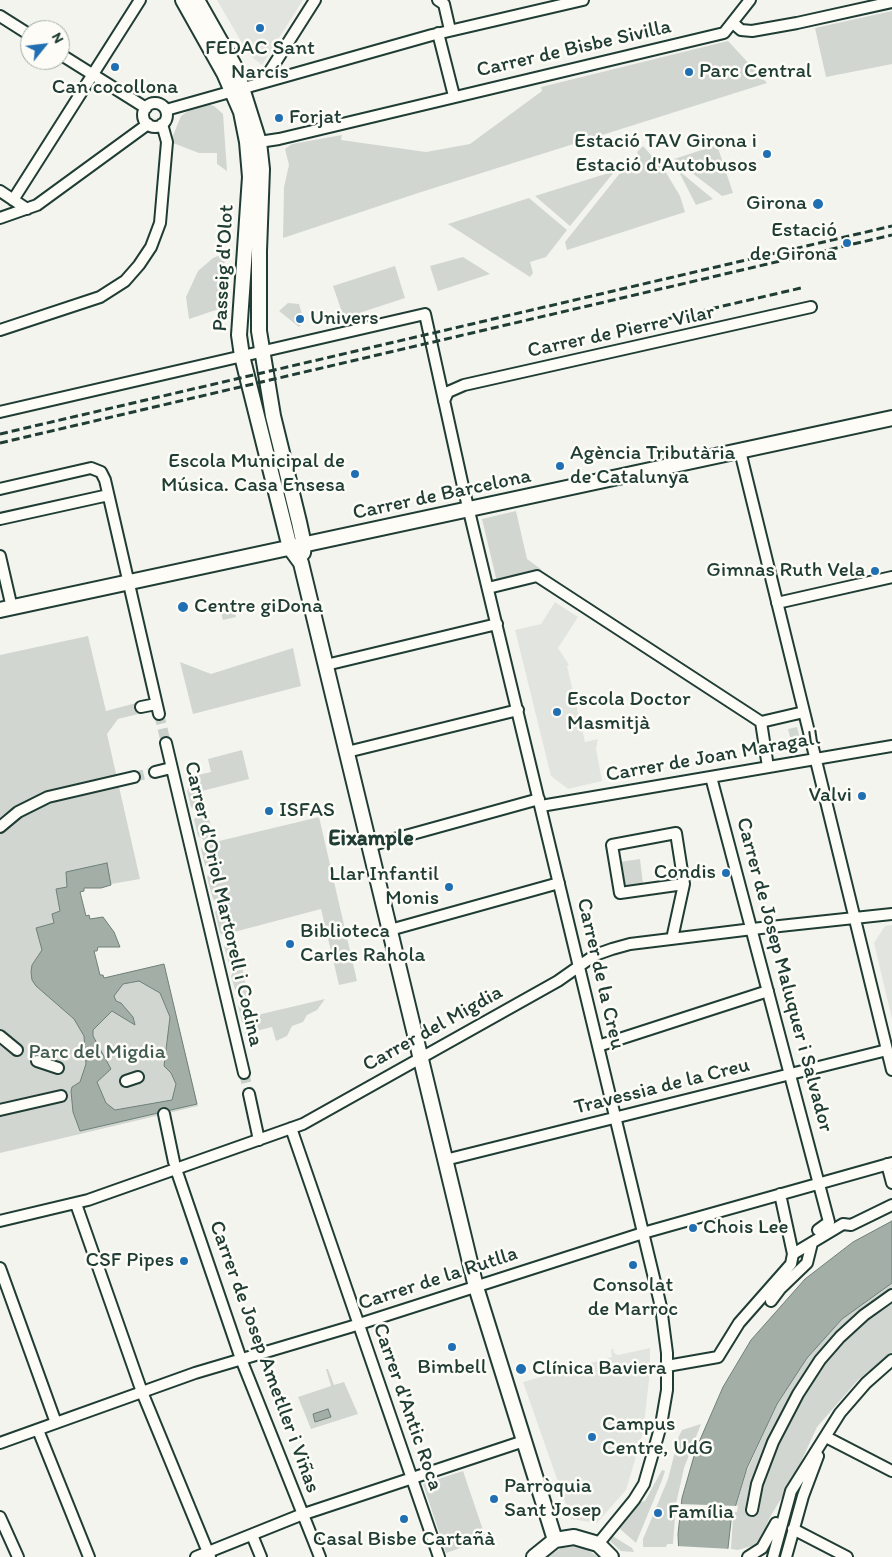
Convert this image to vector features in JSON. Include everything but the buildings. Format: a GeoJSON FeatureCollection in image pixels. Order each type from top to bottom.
{"type":"FeatureCollection","features":[{"type":"Feature","properties":{"kind":"main road","name":"Passeig d'Olot"},"geometry":{"type":"LineString","coordinates":[[183,0],[237,89],[259,142],[262,169],[260,331],[273,416],[297,547]]}},
{"type":"Feature","properties":{"kind":"main road","name":"Passeig d'Olot"},"geometry":{"type":"LineString","coordinates":[[198,0],[229,53],[247,142],[250,176],[239,335],[242,356],[297,547]]}},
{"type":"Feature","properties":{"kind":"main road","name":"Carrer de Barcelona"},"geometry":{"type":"LineString","coordinates":[[6,609],[892,418]]}},
{"type":"Feature","properties":{"kind":"main road"},"geometry":{"type":"LineString","coordinates":[[297,547],[476,1287],[555,1540]]}},
{"type":"Feature","properties":{"kind":"main road"},"geometry":{"type":"LineString","coordinates":[[534,1557],[555,1540],[574,1537],[598,1544],[611,1557]]}},
{"type":"Feature","properties":{"kind":"street"},"geometry":{"type":"LineString","coordinates":[[13,200],[140,0]]}},
{"type":"Feature","properties":{"kind":"street"},"geometry":{"type":"LineString","coordinates":[[263,82],[315,0]]}},
{"type":"Feature","properties":{"kind":"street"},"geometry":{"type":"LineString","coordinates":[[166,110],[438,33],[583,0]]}},
{"type":"Feature","properties":{"kind":"street"},"geometry":{"type":"LineString","coordinates":[[750,0],[733,23],[741,30],[752,31],[797,24],[892,2]]}},
{"type":"Feature","properties":{"kind":"street"},"geometry":{"type":"LineString","coordinates":[[443,1],[450,30]]}},
{"type":"Feature","properties":{"kind":"street"},"geometry":{"type":"LineString","coordinates":[[0,16],[20,29]]}},
{"type":"Feature","properties":{"kind":"street","name":"Carrer de Bisbe Sivilla"},"geometry":{"type":"LineString","coordinates":[[259,142],[279,139],[724,33],[733,23]]}},
{"type":"Feature","properties":{"kind":"street"},"geometry":{"type":"LineString","coordinates":[[438,33],[454,96]]}},
{"type":"Feature","properties":{"kind":"street"},"geometry":{"type":"LineString","coordinates":[[70,60],[146,108]]}},
{"type":"Feature","properties":{"kind":"street"},"geometry":{"type":"LineString","coordinates":[[156,103],[166,110],[166,118],[162,124],[154,126],[148,124],[144,116],[146,108],[156,103]]}},
{"type":"Feature","properties":{"kind":"street"},"geometry":{"type":"LineString","coordinates":[[0,218],[37,206],[148,124]]}},
{"type":"Feature","properties":{"kind":"street"},"geometry":{"type":"LineString","coordinates":[[0,330],[100,297],[125,281],[139,265],[155,239],[160,223],[168,142],[162,124]]}},
{"type":"Feature","properties":{"kind":"street"},"geometry":{"type":"LineString","coordinates":[[0,192],[27,209]]}},
{"type":"Feature","properties":{"kind":"street","name":"Carrer de Pierre Vilar"},"geometry":{"type":"LineString","coordinates":[[444,400],[448,392],[464,386],[811,307]]}},
{"type":"Feature","properties":{"kind":"street","name":"Carrer de la Creu"},"geometry":{"type":"LineString","coordinates":[[263,351],[425,314],[488,588],[661,1307],[667,1366],[667,1390],[661,1425],[644,1484],[634,1500],[598,1544]]}},
{"type":"Feature","properties":{"kind":"street"},"geometry":{"type":"LineString","coordinates":[[0,412],[263,351]]}},
{"type":"Feature","properties":{"kind":"street"},"geometry":{"type":"LineString","coordinates":[[740,451],[892,1070]]}},
{"type":"Feature","properties":{"kind":"street"},"geometry":{"type":"LineString","coordinates":[[0,489],[91,468],[101,472],[105,480],[158,709],[141,707]]}},
{"type":"Feature","properties":{"kind":"street"},"geometry":{"type":"LineString","coordinates":[[0,519],[104,496]]}},
{"type":"Feature","properties":{"kind":"street"},"geometry":{"type":"LineString","coordinates":[[0,556],[6,609]]}},
{"type":"Feature","properties":{"kind":"street"},"geometry":{"type":"LineString","coordinates":[[488,588],[537,576],[761,722],[804,712]]}},
{"type":"Feature","properties":{"kind":"street"},"geometry":{"type":"LineString","coordinates":[[777,602],[892,577]]}},
{"type":"Feature","properties":{"kind":"street"},"geometry":{"type":"LineString","coordinates":[[326,665],[497,624]]}},
{"type":"Feature","properties":{"kind":"street"},"geometry":{"type":"LineString","coordinates":[[347,752],[518,710]]}},
{"type":"Feature","properties":{"kind":"street"},"geometry":{"type":"LineString","coordinates":[[761,722],[768,767]]}},
{"type":"Feature","properties":{"kind":"street","name":"Carrer d'Oriol Martorell i Codina"},"geometry":{"type":"LineString","coordinates":[[166,743],[244,1073]]}},
{"type":"Feature","properties":{"kind":"street","name":"Carrer de Joan Maragall"},"geometry":{"type":"LineString","coordinates":[[369,846],[540,802],[711,777],[892,746]]}},
{"type":"Feature","properties":{"kind":"street"},"geometry":{"type":"LineString","coordinates":[[156,772],[172,768]]}},
{"type":"Feature","properties":{"kind":"street"},"geometry":{"type":"LineString","coordinates":[[0,827],[18,812],[48,797],[134,777]]}},
{"type":"Feature","properties":{"kind":"street","name":"Carrer de Josep Maluquer i Salvador"},"geometry":{"type":"LineString","coordinates":[[711,777],[829,1222],[815,1237]]}},
{"type":"Feature","properties":{"kind":"street"},"geometry":{"type":"LineString","coordinates":[[672,939],[683,884],[676,833],[612,845],[620,893],[683,884]]}},
{"type":"Feature","properties":{"kind":"street"},"geometry":{"type":"LineString","coordinates":[[390,930],[559,883]]}},
{"type":"Feature","properties":{"kind":"street","name":"Carrer del Migdia"},"geometry":{"type":"LineString","coordinates":[[0,1221],[76,1204],[175,1165],[260,1140],[291,1128],[558,982],[595,955],[612,949],[672,939],[892,914]]}},
{"type":"Feature","properties":{"kind":"street"},"geometry":{"type":"LineString","coordinates":[[598,1046],[768,991]]}},
{"type":"Feature","properties":{"kind":"street"},"geometry":{"type":"LineString","coordinates":[[0,1036],[17,1050]]}},
{"type":"Feature","properties":{"kind":"street","name":"Travessia de la Creu"},"geometry":{"type":"LineString","coordinates":[[445,1160],[888,1050]]}},
{"type":"Feature","properties":{"kind":"street"},"geometry":{"type":"LineString","coordinates":[[37,1060],[58,1068]]}},
{"type":"Feature","properties":{"kind":"street"},"geometry":{"type":"LineString","coordinates":[[126,1081],[138,1077]]}},
{"type":"Feature","properties":{"kind":"street"},"geometry":{"type":"LineString","coordinates":[[249,1094],[260,1140]]}},
{"type":"Feature","properties":{"kind":"street"},"geometry":{"type":"LineString","coordinates":[[0,1110],[61,1096]]}},
{"type":"Feature","properties":{"kind":"street","name":"Carrer de Josep Ametller i Viñas"},"geometry":{"type":"LineString","coordinates":[[164,1114],[175,1165],[240,1359],[320,1557]]}},
{"type":"Feature","properties":{"kind":"street","name":"Carrer d'Antic Roca"},"geometry":{"type":"LineString","coordinates":[[291,1128],[439,1557]]}},
{"type":"Feature","properties":{"kind":"street"},"geometry":{"type":"LineString","coordinates":[[889,1163],[892,1183]]}},
{"type":"Feature","properties":{"kind":"street","name":"Carrer de la Rutlla"},"geometry":{"type":"LineString","coordinates":[[0,1443],[240,1359],[358,1324],[643,1233],[889,1163]]}},
{"type":"Feature","properties":{"kind":"street"},"geometry":{"type":"LineString","coordinates":[[667,1366],[718,1357],[739,1322],[791,1264],[793,1254],[780,1194]]}},
{"type":"Feature","properties":{"kind":"street"},"geometry":{"type":"LineString","coordinates":[[76,1204],[142,1392],[209,1555]]}},
{"type":"Feature","properties":{"kind":"street"},"geometry":{"type":"LineString","coordinates":[[793,1254],[815,1237],[843,1224],[851,1225],[892,1205]]}},
{"type":"Feature","properties":{"kind":"street"},"geometry":{"type":"LineString","coordinates":[[772,1301],[780,1289],[807,1263],[815,1237]]}},
{"type":"Feature","properties":{"kind":"street"},"geometry":{"type":"LineString","coordinates":[[0,1268],[56,1423]]}},
{"type":"Feature","properties":{"kind":"street"},"geometry":{"type":"LineString","coordinates":[[752,1510],[757,1484],[773,1442],[802,1387],[820,1360],[840,1337],[864,1314],[892,1295]]}},
{"type":"Feature","properties":{"kind":"street"},"geometry":{"type":"LineString","coordinates":[[748,1557],[762,1548],[791,1491],[840,1413],[857,1393],[892,1360]]}},
{"type":"Feature","properties":{"kind":"street"},"geometry":{"type":"LineString","coordinates":[[38,1430],[89,1557]]}},
{"type":"Feature","properties":{"kind":"street"},"geometry":{"type":"LineString","coordinates":[[786,1557],[793,1529],[826,1437]]}},
{"type":"Feature","properties":{"kind":"street"},"geometry":{"type":"LineString","coordinates":[[826,1437],[892,1470]]}},
{"type":"Feature","properties":{"kind":"street"},"geometry":{"type":"LineString","coordinates":[[196,1557],[209,1555],[303,1514],[413,1482],[524,1441]]}},
{"type":"Feature","properties":{"kind":"street"},"geometry":{"type":"LineString","coordinates":[[772,1556],[779,1546],[798,1494],[813,1470]]}},
{"type":"Feature","properties":{"kind":"street"},"geometry":{"type":"LineString","coordinates":[[772,1556],[791,1491]]}},
{"type":"Feature","properties":{"kind":"street"},"geometry":{"type":"LineString","coordinates":[[0,1517],[18,1557]]}},
{"type":"Feature","properties":{"kind":"street"},"geometry":{"type":"LineString","coordinates":[[793,1529],[848,1557]]}},
{"type":"Feature","properties":{"kind":"street"},"geometry":{"type":"LineString","coordinates":[[252,1535],[261,1557]]}},
{"type":"Feature","properties":{"kind":"shaded area","name":"FEDAC Sant Narcís"},"geometry":{"type":"Polygon","coordinates":[[[217,0],[303,0],[262,65],[249,55],[217,0]]]}},
{"type":"Feature","properties":{"kind":"shaded area","name":"Escola Doctor Masmitjà"},"geometry":{"type":"Polygon","coordinates":[[[555,602],[578,617],[558,648],[569,665],[567,666],[585,742],[598,739],[596,749],[602,781],[568,789],[551,776],[515,630],[541,624],[555,602]]]}},
{"type":"Feature","properties":{"kind":"shaded area"},"geometry":{"type":"Polygon","coordinates":[[[107,863],[111,885],[101,888],[84,888],[84,891],[80,892],[86,916],[89,915],[90,919],[103,917],[114,932],[120,947],[98,947],[97,951],[94,951],[100,975],[103,975],[104,978],[164,964],[197,1104],[80,1131],[73,1112],[71,1091],[72,1087],[80,1082],[86,1064],[84,1036],[74,1019],[36,986],[32,980],[31,972],[32,965],[42,950],[36,928],[54,923],[52,914],[60,911],[56,889],[67,887],[66,872],[107,863]],[[139,981],[123,984],[114,996],[116,1001],[121,1003],[133,1017],[135,1025],[112,1011],[93,1030],[93,1036],[111,1069],[97,1082],[106,1103],[115,1110],[172,1100],[176,1084],[171,1073],[164,1066],[170,1017],[160,993],[139,981]]]}},
{"type":"Feature","properties":{"kind":"shaded area"},"geometry":{"type":"Polygon","coordinates":[[[892,925],[892,1019],[874,943],[885,926],[892,925]]]}},
{"type":"Feature","properties":{"kind":"shaded area"},"geometry":{"type":"Polygon","coordinates":[[[892,1221],[892,1283],[842,1319],[807,1358],[777,1404],[747,1468],[731,1521],[727,1557],[679,1557],[678,1534],[682,1498],[696,1449],[723,1387],[751,1340],[805,1279],[853,1242],[892,1221]]]}},
{"type":"Feature","properties":{"kind":"shaded area","name":"Campus Centre, UdG"},"geometry":{"type":"Polygon","coordinates":[[[650,1348],[650,1371],[643,1433],[626,1490],[597,1523],[571,1519],[523,1382],[612,1357],[611,1349],[618,1355],[650,1348]]]}},
{"type":"Feature","properties":{"kind":"shaded area"},"geometry":{"type":"Polygon","coordinates":[[[328,1409],[331,1417],[315,1422],[313,1414],[328,1409]]]}},
{"type":"Feature","properties":{"kind":"green space"},"geometry":{"type":"Polygon","coordinates":[[[892,11],[892,64],[826,77],[815,28],[892,11]]]}},
{"type":"Feature","properties":{"kind":"green space","name":"Parc Central"},"geometry":{"type":"Polygon","coordinates":[[[728,41],[767,83],[415,194],[283,238],[284,187],[289,165],[285,149],[292,144],[342,135],[341,140],[426,152],[470,144],[542,91],[541,87],[728,41]]]}},
{"type":"Feature","properties":{"kind":"green space"},"geometry":{"type":"Polygon","coordinates":[[[208,104],[214,106],[223,114],[227,171],[217,164],[217,153],[199,153],[173,143],[172,138],[181,116],[191,109],[208,104]]]}},
{"type":"Feature","properties":{"kind":"green space"},"geometry":{"type":"Polygon","coordinates":[[[717,145],[733,193],[722,196],[674,159],[717,145]]]}},
{"type":"Feature","properties":{"kind":"green space"},"geometry":{"type":"Polygon","coordinates":[[[643,146],[665,171],[680,196],[685,212],[567,250],[565,242],[624,168],[641,162],[637,152],[643,146]]]}},
{"type":"Feature","properties":{"kind":"green space"},"geometry":{"type":"Polygon","coordinates":[[[678,170],[713,199],[696,205],[678,170]]]}},
{"type":"Feature","properties":{"kind":"green space"},"geometry":{"type":"Polygon","coordinates":[[[615,171],[570,226],[535,196],[615,171]]]}},
{"type":"Feature","properties":{"kind":"green space"},"geometry":{"type":"Polygon","coordinates":[[[529,198],[567,230],[546,257],[530,262],[533,273],[530,277],[448,224],[529,198]]]}},
{"type":"Feature","properties":{"kind":"green space"},"geometry":{"type":"Polygon","coordinates":[[[225,253],[222,308],[189,319],[186,297],[198,271],[213,258],[225,253]]]}},
{"type":"Feature","properties":{"kind":"green space"},"geometry":{"type":"Polygon","coordinates":[[[463,257],[490,274],[438,291],[430,266],[463,257]]]}},
{"type":"Feature","properties":{"kind":"green space"},"geometry":{"type":"Polygon","coordinates":[[[395,266],[405,298],[344,318],[333,286],[395,266]]]}},
{"type":"Feature","properties":{"kind":"green space"},"geometry":{"type":"Polygon","coordinates":[[[288,303],[299,304],[304,321],[299,327],[279,311],[288,303]]]}},
{"type":"Feature","properties":{"kind":"green space"},"geometry":{"type":"Polygon","coordinates":[[[516,511],[527,559],[542,570],[497,582],[482,519],[516,511]]]}},
{"type":"Feature","properties":{"kind":"green space"},"geometry":{"type":"Polygon","coordinates":[[[233,602],[236,617],[223,620],[219,606],[233,602]]]}},
{"type":"Feature","properties":{"kind":"green space","name":"Parc del Migdia"},"geometry":{"type":"Polygon","coordinates":[[[88,636],[106,711],[140,702],[142,713],[118,719],[107,734],[140,879],[111,884],[102,888],[84,888],[84,891],[80,892],[80,898],[86,916],[89,915],[90,919],[103,917],[114,932],[120,947],[98,947],[97,951],[94,951],[100,976],[103,975],[104,978],[164,964],[198,1106],[0,1153],[0,655],[88,636]]]}},
{"type":"Feature","properties":{"kind":"green space"},"geometry":{"type":"Polygon","coordinates":[[[293,648],[301,686],[193,714],[180,662],[211,674],[293,648]]]}},
{"type":"Feature","properties":{"kind":"green space"},"geometry":{"type":"Polygon","coordinates":[[[797,727],[802,747],[793,749],[788,729],[797,727]]]}},
{"type":"Feature","properties":{"kind":"green space"},"geometry":{"type":"Polygon","coordinates":[[[242,750],[249,779],[202,791],[215,842],[319,817],[357,981],[339,985],[321,909],[234,932],[253,1016],[325,999],[317,1010],[307,1015],[303,1022],[292,1026],[287,1036],[276,1041],[272,1027],[244,1034],[250,1027],[242,1022],[238,1005],[242,997],[236,993],[231,976],[235,969],[229,964],[224,946],[228,939],[220,933],[215,912],[220,905],[213,899],[207,877],[211,871],[205,865],[201,849],[205,841],[198,836],[194,820],[198,812],[191,807],[187,791],[191,783],[189,777],[211,772],[208,759],[242,750]]]}},
{"type":"Feature","properties":{"kind":"green space"},"geometry":{"type":"Polygon","coordinates":[[[640,859],[643,884],[624,887],[620,862],[640,859]]]}},
{"type":"Feature","properties":{"kind":"green space"},"geometry":{"type":"Polygon","coordinates":[[[892,1283],[892,1352],[858,1380],[817,1427],[794,1477],[769,1519],[761,1540],[755,1545],[738,1550],[731,1549],[733,1517],[746,1473],[777,1404],[807,1358],[842,1319],[892,1283]]]}},
{"type":"Feature","properties":{"kind":"green space"},"geometry":{"type":"Polygon","coordinates":[[[326,1369],[328,1369],[334,1385],[344,1382],[358,1414],[311,1429],[298,1397],[331,1386],[326,1369]]]}},
{"type":"Feature","properties":{"kind":"green space"},"geometry":{"type":"Polygon","coordinates":[[[701,1424],[684,1468],[676,1504],[673,1544],[667,1544],[666,1547],[643,1547],[643,1539],[668,1479],[679,1436],[682,1430],[701,1424]]]}},
{"type":"Feature","properties":{"kind":"green space"},"geometry":{"type":"Polygon","coordinates":[[[662,1470],[665,1471],[662,1480],[636,1543],[619,1528],[638,1503],[645,1501],[662,1470]]]}},
{"type":"Feature","properties":{"kind":"green space"},"geometry":{"type":"Polygon","coordinates":[[[463,1471],[486,1539],[446,1553],[423,1484],[463,1471]]]}},
{"type":"Feature","properties":{"kind":"green space"},"geometry":{"type":"Polygon","coordinates":[[[611,1535],[632,1548],[634,1552],[621,1551],[610,1541],[611,1535]]]}},
{"type":"Feature","properties":{"kind":"green space"},"geometry":{"type":"Polygon","coordinates":[[[561,1548],[585,1548],[598,1557],[548,1557],[561,1548]]]}},
{"type":"Feature","properties":{"kind":"pier"},"geometry":{"type":"Polygon","coordinates":[[[679,1504],[738,1506],[737,1512],[678,1510],[679,1504]]]}},
{"type":"Feature","properties":{"kind":"pier"},"geometry":{"type":"Polygon","coordinates":[[[676,1546],[731,1549],[730,1557],[676,1557],[676,1546]]]}},
{"type":"Feature","properties":{"kind":"tunnel"},"geometry":{"type":"LineString","coordinates":[[159,714],[166,743]]}},
{"type":"Feature","properties":{"kind":"tunnel"},"geometry":{"type":"LineString","coordinates":[[134,777],[155,772]]}},
{"type":"Feature","properties":{"kind":"tunnel"},"geometry":{"type":"LineString","coordinates":[[244,1073],[249,1094]]}},
{"type":"Feature","properties":{"kind":"railway"},"geometry":{"type":"LineString","coordinates":[[0,434],[892,226]]}},
{"type":"Feature","properties":{"kind":"railway"},"geometry":{"type":"LineString","coordinates":[[0,443],[892,235]]}},
{"type":"Feature","properties":{"kind":"railway"},"geometry":{"type":"LineString","coordinates":[[641,325],[801,288]]}},
{"type":"Feature","properties":{"kind":"place","name":"FEDAC Sant Narcís"},"geometry":{"type":"Point","coordinates":[260,28]}},
{"type":"Feature","properties":{"kind":"place","name":"Can cocollona"},"geometry":{"type":"Point","coordinates":[115,67]}},
{"type":"Feature","properties":{"kind":"place","name":"Parc Central"},"geometry":{"type":"Point","coordinates":[689,72]}},
{"type":"Feature","properties":{"kind":"place","name":"Forjat"},"geometry":{"type":"Point","coordinates":[279,118]}},
{"type":"Feature","properties":{"kind":"place","name":"Estació TAV Girona i Estació d'Autobusos"},"geometry":{"type":"Point","coordinates":[767,154]}},
{"type":"Feature","properties":{"kind":"place","name":"Girona"},"geometry":{"type":"Point","coordinates":[818,204]}},
{"type":"Feature","properties":{"kind":"place","name":"Estació de Girona"},"geometry":{"type":"Point","coordinates":[847,243]}},
{"type":"Feature","properties":{"kind":"place","name":"Univers"},"geometry":{"type":"Point","coordinates":[300,319]}},
{"type":"Feature","properties":{"kind":"place","name":"Agència Tributària de Catalunya"},"geometry":{"type":"Point","coordinates":[560,466]}},
{"type":"Feature","properties":{"kind":"place","name":"Escola Municipal de Música. Casa Ensesa"},"geometry":{"type":"Point","coordinates":[355,474]}},
{"type":"Feature","properties":{"kind":"place","name":"Gimnas Ruth Vela"},"geometry":{"type":"Point","coordinates":[875,571]}},
{"type":"Feature","properties":{"kind":"place","name":"Centre giDona"},"geometry":{"type":"Point","coordinates":[183,607]}},
{"type":"Feature","properties":{"kind":"place","name":"Escola Doctor Masmitjà"},"geometry":{"type":"Point","coordinates":[557,712]}},
{"type":"Feature","properties":{"kind":"place","name":"Valvi"},"geometry":{"type":"Point","coordinates":[862,796]}},
{"type":"Feature","properties":{"kind":"place","name":"ISFAS"},"geometry":{"type":"Point","coordinates":[269,811]}},
{"type":"Feature","properties":{"kind":"place","name":"Condis"},"geometry":{"type":"Point","coordinates":[726,873]}},
{"type":"Feature","properties":{"kind":"place","name":"Llar Infantil Monis"},"geometry":{"type":"Point","coordinates":[449,887]}},
{"type":"Feature","properties":{"kind":"place","name":"Biblioteca Carles Rahola"},"geometry":{"type":"Point","coordinates":[290,944]}},
{"type":"Feature","properties":{"kind":"place","name":"Chois Lee"},"geometry":{"type":"Point","coordinates":[693,1228]}},
{"type":"Feature","properties":{"kind":"place","name":"CSF Pipes"},"geometry":{"type":"Point","coordinates":[184,1261]}},
{"type":"Feature","properties":{"kind":"place","name":"Consolat de Marroc"},"geometry":{"type":"Point","coordinates":[633,1265]}},
{"type":"Feature","properties":{"kind":"place","name":"Bimbell"},"geometry":{"type":"Point","coordinates":[452,1347]}},
{"type":"Feature","properties":{"kind":"place","name":"Clínica Baviera"},"geometry":{"type":"Point","coordinates":[521,1369]}},
{"type":"Feature","properties":{"kind":"place","name":"Campus Centre, UdG"},"geometry":{"type":"Point","coordinates":[592,1437]}},
{"type":"Feature","properties":{"kind":"place","name":"Parròquia Sant Josep"},"geometry":{"type":"Point","coordinates":[494,1499]}},
{"type":"Feature","properties":{"kind":"place","name":"Família"},"geometry":{"type":"Point","coordinates":[658,1513]}},
{"type":"Feature","properties":{"kind":"place","name":"Casal Bisbe Cartañà"},"geometry":{"type":"Point","coordinates":[404,1519]}},
{"type":"Feature","properties":{"kind":"district","name":"Eixample"},"geometry":{"type":"Point","coordinates":[371,839]}}]}
